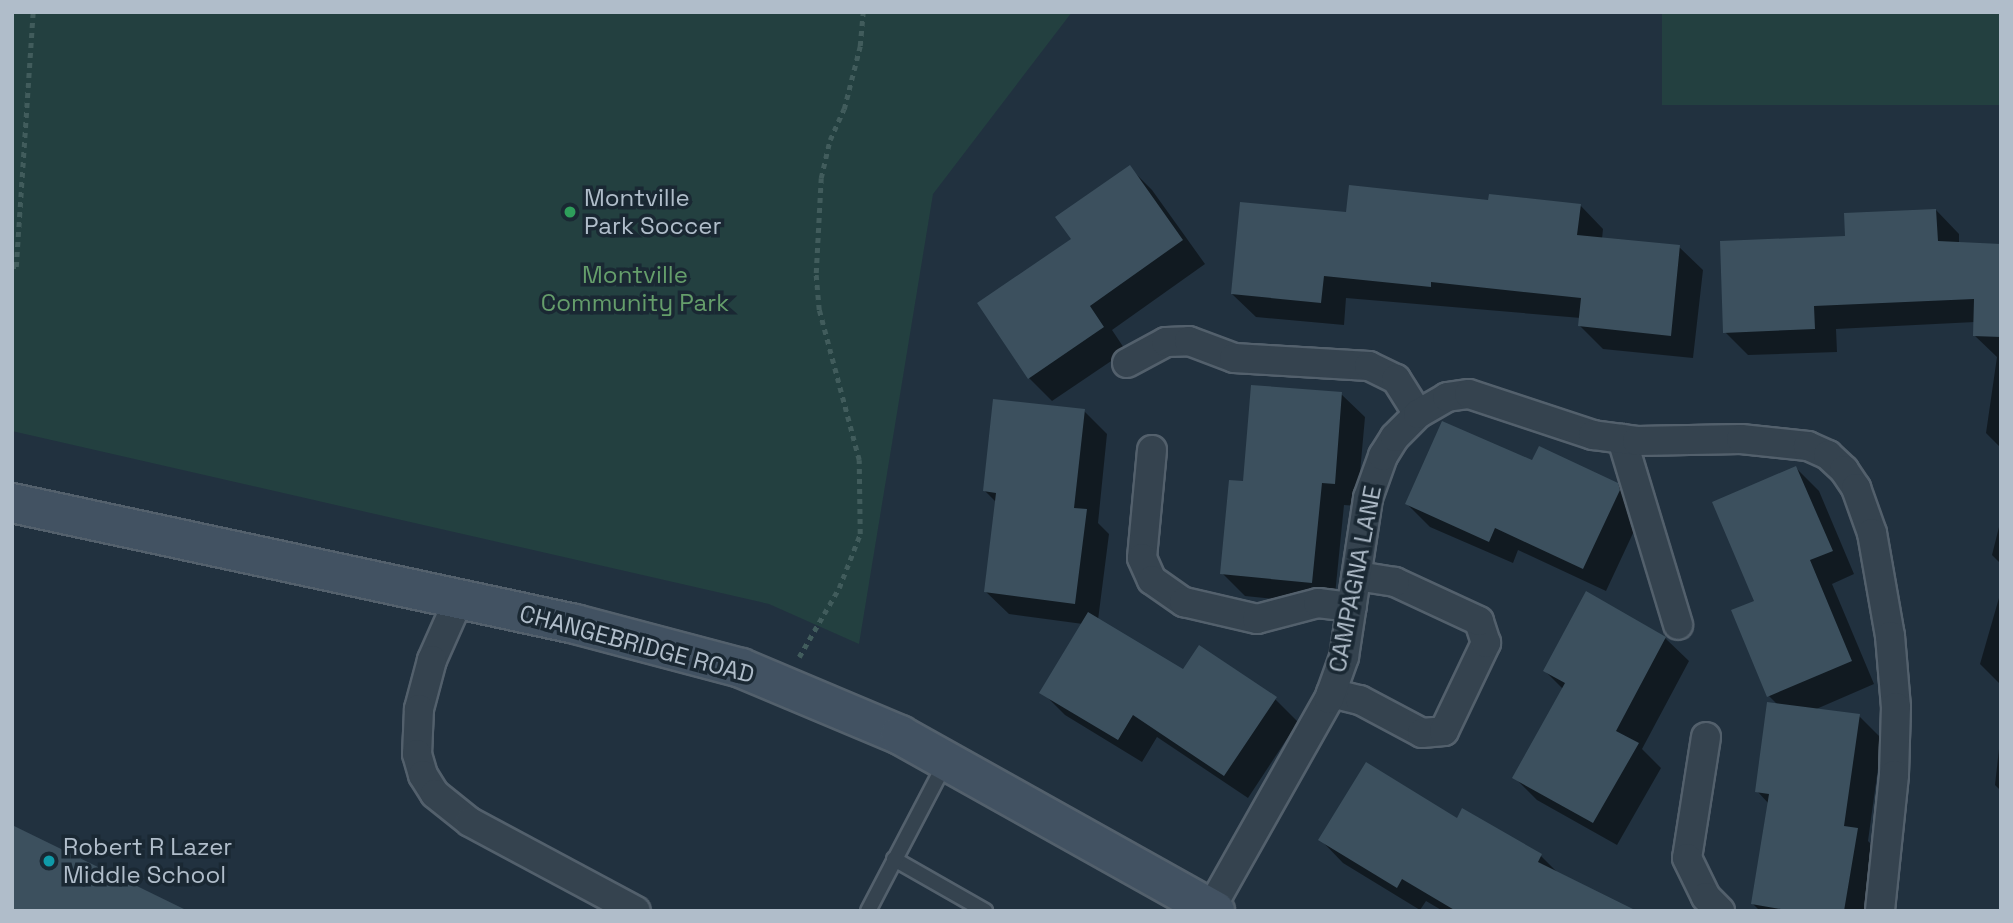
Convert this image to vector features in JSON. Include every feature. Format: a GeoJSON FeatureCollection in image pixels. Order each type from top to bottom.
{"type":"FeatureCollection","features":[{"type":"Feature","properties":{"kind":"main road","name":"CHANGEBRIDGE ROAD"},"geometry":{"type":"LineString","coordinates":[[12,503],[575,624],[741,668],[900,735],[1212,910]]}},
{"type":"Feature","properties":{"kind":"street"},"geometry":{"type":"LineString","coordinates":[[1127,363],[1166,342],[1189,341],[1234,358],[1369,366],[1395,379],[1418,414]]}},
{"type":"Feature","properties":{"kind":"street","name":"CAMPAGNA LANE"},"geometry":{"type":"LineString","coordinates":[[1212,910],[1331,693],[1344,657],[1374,476],[1395,437],[1418,414],[1447,397],[1469,394],[1519,408],[1572,429],[1622,439],[1741,439],[1808,446],[1828,455],[1856,488],[1872,533],[1890,636],[1896,708],[1894,775],[1880,911]]}},
{"type":"Feature","properties":{"kind":"street"},"geometry":{"type":"LineString","coordinates":[[1622,439],[1678,625]]}},
{"type":"Feature","properties":{"kind":"street"},"geometry":{"type":"LineString","coordinates":[[1152,450],[1142,558],[1153,580],[1184,602],[1257,619],[1318,603],[1352,607]]}},
{"type":"Feature","properties":{"kind":"street"},"geometry":{"type":"LineString","coordinates":[[1331,693],[1360,700],[1422,733],[1444,731],[1486,643],[1479,621],[1395,582],[1356,576]]}},
{"type":"Feature","properties":{"kind":"street"},"geometry":{"type":"LineString","coordinates":[[459,599],[432,660],[419,709],[417,754],[423,775],[435,794],[470,822],[636,911]]}},
{"type":"Feature","properties":{"kind":"street"},"geometry":{"type":"LineString","coordinates":[[1706,737],[1687,858],[1706,897],[1720,911]]}},
{"type":"Feature","properties":{"kind":"lane"},"geometry":{"type":"LineString","coordinates":[[867,911],[946,761]]}},
{"type":"Feature","properties":{"kind":"lane"},"geometry":{"type":"LineString","coordinates":[[894,859],[985,911]]}},
{"type":"Feature","properties":{"kind":"path"},"geometry":{"type":"LineString","coordinates":[[12,267],[16,267],[33,12]]}},
{"type":"Feature","properties":{"kind":"path"},"geometry":{"type":"LineString","coordinates":[[799,658],[839,588],[860,534],[859,460],[819,310],[816,273],[821,178],[830,140],[844,109],[860,46],[863,12]]}},
{"type":"Feature","properties":{"kind":"green space","name":"Montville Community Park"},"geometry":{"type":"Polygon","coordinates":[[[12,12],[1072,12],[933,194],[859,644],[769,604],[12,431],[12,12]]]}},
{"type":"Feature","properties":{"kind":"green space"},"geometry":{"type":"Polygon","coordinates":[[[1662,12],[2001,12],[2001,105],[1662,105],[1662,12]]]}},
{"type":"Feature","properties":{"kind":"building"},"geometry":{"type":"Polygon","coordinates":[[[1130,165],[1183,240],[1090,306],[1104,327],[1028,379],[977,303],[1071,239],[1055,217],[1130,165]]]}},
{"type":"Feature","properties":{"kind":"building"},"geometry":{"type":"Polygon","coordinates":[[[1349,185],[1488,200],[1489,194],[1581,204],[1577,235],[1680,245],[1671,336],[1578,326],[1581,298],[1431,282],[1431,287],[1324,276],[1321,303],[1231,294],[1240,202],[1346,212],[1349,185]]]}},
{"type":"Feature","properties":{"kind":"building"},"geometry":{"type":"Polygon","coordinates":[[[1936,209],[1938,241],[2001,244],[2001,337],[1973,336],[1974,299],[1814,306],[1815,329],[1723,333],[1720,241],[1845,236],[1844,213],[1936,209]]]}},
{"type":"Feature","properties":{"kind":"building"},"geometry":{"type":"Polygon","coordinates":[[[1251,385],[1342,392],[1335,484],[1322,483],[1312,583],[1220,574],[1229,480],[1243,481],[1251,385]]]}},
{"type":"Feature","properties":{"kind":"building"},"geometry":{"type":"Polygon","coordinates":[[[993,399],[1085,409],[1074,508],[1087,509],[1075,604],[984,592],[996,493],[983,491],[993,399]]]}},
{"type":"Feature","properties":{"kind":"building"},"geometry":{"type":"Polygon","coordinates":[[[1442,421],[1532,460],[1539,446],[1618,483],[1620,490],[1583,569],[1495,528],[1489,542],[1405,504],[1442,421]]]}},
{"type":"Feature","properties":{"kind":"building"},"geometry":{"type":"Polygon","coordinates":[[[1796,466],[1833,551],[1810,560],[1852,661],[1767,697],[1731,610],[1754,601],[1712,502],[1796,466]]]}},
{"type":"Feature","properties":{"kind":"building"},"geometry":{"type":"Polygon","coordinates":[[[1586,591],[1666,637],[1616,731],[1639,743],[1593,823],[1512,778],[1565,683],[1543,671],[1586,591]]]}},
{"type":"Feature","properties":{"kind":"building"},"geometry":{"type":"Polygon","coordinates":[[[1088,612],[1183,669],[1199,645],[1277,697],[1224,776],[1133,715],[1118,740],[1039,693],[1088,612]]]}},
{"type":"Feature","properties":{"kind":"building"},"geometry":{"type":"Polygon","coordinates":[[[1767,702],[1860,714],[1844,826],[1858,828],[1844,911],[1792,911],[1751,904],[1769,794],[1755,792],[1767,702]]]}},
{"type":"Feature","properties":{"kind":"building"},"geometry":{"type":"Polygon","coordinates":[[[1366,762],[1457,818],[1462,808],[1542,854],[1538,862],[1637,911],[1456,911],[1402,879],[1397,888],[1318,840],[1366,762]]]}},
{"type":"Feature","properties":{"kind":"building","name":"Robert R Lazer Middle School"},"geometry":{"type":"Polygon","coordinates":[[[12,825],[188,911],[12,911],[12,825]]]}},
{"type":"Feature","properties":{"kind":"place","name":"Montville Park Soccer"},"geometry":{"type":"Point","coordinates":[570,212]}},
{"type":"Feature","properties":{"kind":"place","name":"Robert R Lazer Middle School"},"geometry":{"type":"Point","coordinates":[49,861]}}]}
